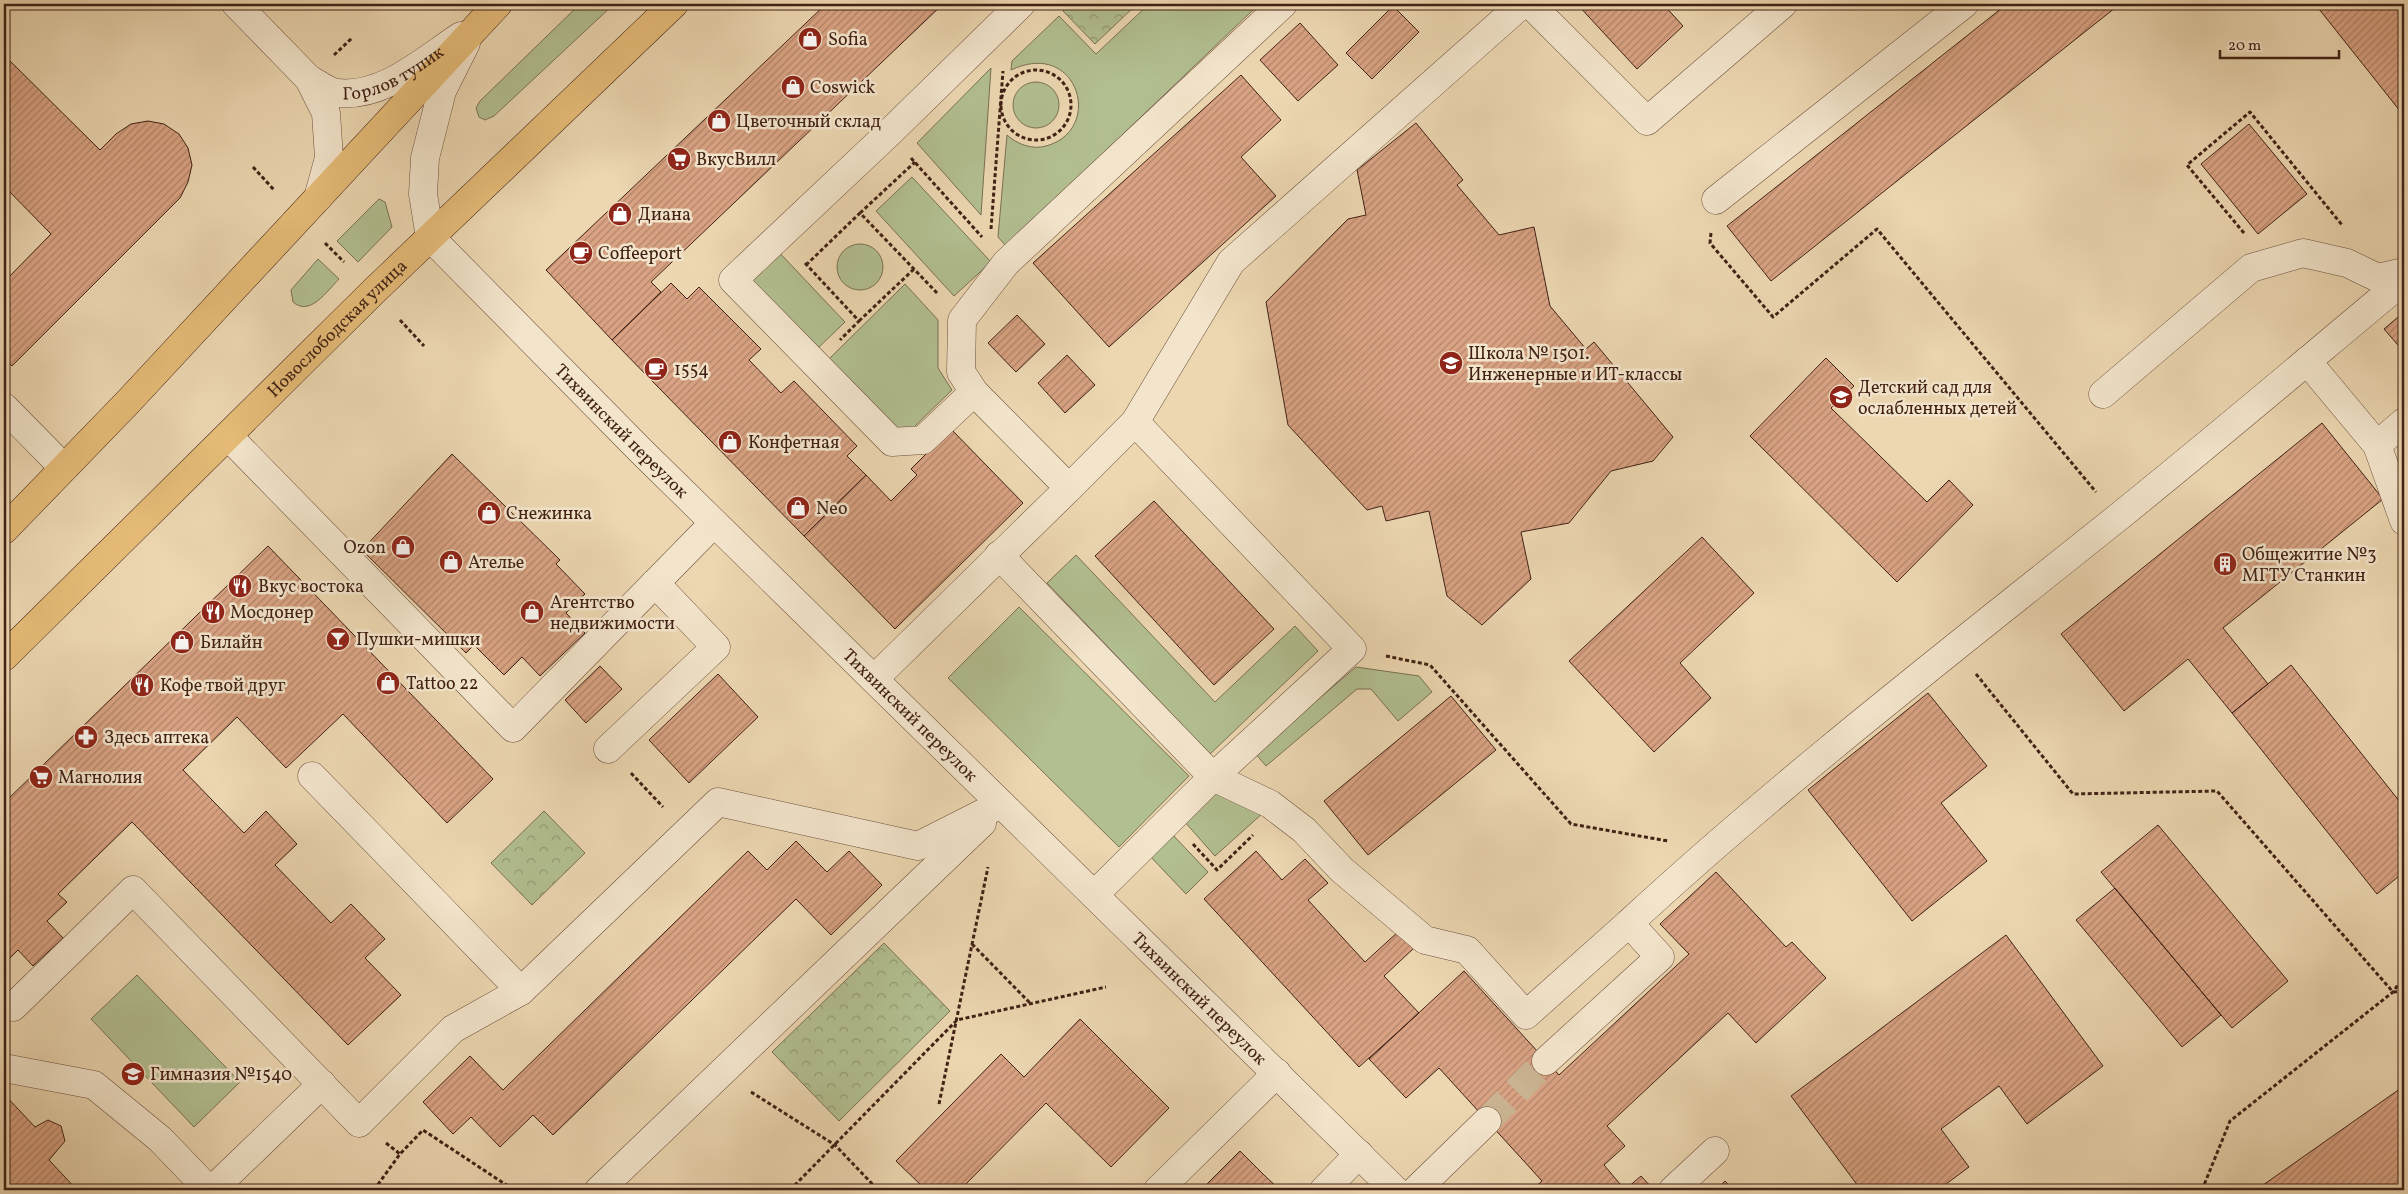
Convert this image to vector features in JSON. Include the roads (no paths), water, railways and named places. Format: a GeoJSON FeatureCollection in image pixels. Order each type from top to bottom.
{"type":"FeatureCollection","features":[{"type":"Feature","properties":{"kind":"main road"},"geometry":{"type":"LineString","coordinates":[[4,530],[318,198],[498,4]]}},
{"type":"Feature","properties":{"kind":"main road","name":"Новослободская улица"},"geometry":{"type":"LineString","coordinates":[[4,657],[430,237],[674,4]]}},
{"type":"Feature","properties":{"kind":"street","name":"Горлов тупик"},"geometry":{"type":"LineString","coordinates":[[236,4],[309,79],[335,93],[355,92],[386,85],[474,28]]}},
{"type":"Feature","properties":{"kind":"street"},"geometry":{"type":"LineString","coordinates":[[1068,488],[974,392],[961,372],[962,320],[998,254],[1283,4]]}},
{"type":"Feature","properties":{"kind":"street"},"geometry":{"type":"LineString","coordinates":[[874,678],[1135,422],[1231,262],[1522,4]]}},
{"type":"Feature","properties":{"kind":"street"},"geometry":{"type":"LineString","coordinates":[[1530,4],[1647,121],[1783,4]]}},
{"type":"Feature","properties":{"kind":"street"},"geometry":{"type":"LineString","coordinates":[[1716,200],[1964,4]]}},
{"type":"Feature","properties":{"kind":"street"},"geometry":{"type":"LineString","coordinates":[[974,392],[923,440],[892,442],[733,280],[890,133],[1014,10]]}},
{"type":"Feature","properties":{"kind":"street"},"geometry":{"type":"LineString","coordinates":[[430,237],[423,194],[425,158],[442,92],[474,28]]}},
{"type":"Feature","properties":{"kind":"street","name":"Горлов тупик"},"geometry":{"type":"LineString","coordinates":[[309,79],[326,113],[328,158],[318,198]]}},
{"type":"Feature","properties":{"kind":"street","name":"Тихвинский переулок"},"geometry":{"type":"LineString","coordinates":[[430,237],[714,523],[1395,1190]]}},
{"type":"Feature","properties":{"kind":"street"},"geometry":{"type":"LineString","coordinates":[[2103,394],[2251,268],[2304,253],[2347,263],[2378,278],[2404,272]]}},
{"type":"Feature","properties":{"kind":"street"},"geometry":{"type":"LineString","coordinates":[[999,555],[1213,777],[1270,804],[1304,830],[1342,870],[1425,940],[1467,950],[1526,1015],[1710,848],[1953,647],[2117,518],[2404,280]]}},
{"type":"Feature","properties":{"kind":"street"},"geometry":{"type":"LineString","coordinates":[[2306,361],[2377,445],[2404,520]]}},
{"type":"Feature","properties":{"kind":"street"},"geometry":{"type":"LineString","coordinates":[[4,408],[64,468]]}},
{"type":"Feature","properties":{"kind":"street"},"geometry":{"type":"LineString","coordinates":[[1094,895],[1213,777],[1352,649],[1135,422]]}},
{"type":"Feature","properties":{"kind":"street"},"geometry":{"type":"LineString","coordinates":[[2377,445],[2404,422]]}},
{"type":"Feature","properties":{"kind":"street"},"geometry":{"type":"LineString","coordinates":[[228,436],[513,728],[714,523]]}},
{"type":"Feature","properties":{"kind":"street"},"geometry":{"type":"LineString","coordinates":[[608,749],[716,648],[655,583]]}},
{"type":"Feature","properties":{"kind":"street"},"geometry":{"type":"LineString","coordinates":[[312,776],[520,991]]}},
{"type":"Feature","properties":{"kind":"street"},"geometry":{"type":"LineString","coordinates":[[13,1007],[133,890],[360,1123],[453,1028],[520,991],[718,802],[918,846],[1001,804]]}},
{"type":"Feature","properties":{"kind":"street"},"geometry":{"type":"LineString","coordinates":[[599,1190],[1001,804]]}},
{"type":"Feature","properties":{"kind":"street"},"geometry":{"type":"LineString","coordinates":[[1546,1061],[1660,957],[1628,923]]}},
{"type":"Feature","properties":{"kind":"street"},"geometry":{"type":"LineString","coordinates":[[4,1068],[94,1085],[160,1139],[210,1190],[322,1084]]}},
{"type":"Feature","properties":{"kind":"street"},"geometry":{"type":"LineString","coordinates":[[1158,1190],[1277,1073]]}},
{"type":"Feature","properties":{"kind":"street"},"geometry":{"type":"LineString","coordinates":[[1416,1190],[1487,1120]]}},
{"type":"Feature","properties":{"kind":"street"},"geometry":{"type":"LineString","coordinates":[[1673,1190],[1715,1152]]}},
{"type":"Feature","properties":{"kind":"street"},"geometry":{"type":"LineString","coordinates":[[1324,1190],[1359,1154]]}},
{"type":"Feature","properties":{"kind":"tunnel"},"geometry":{"type":"LineString","coordinates":[[1487,1121],[1546,1061]]}},
{"type":"Feature","properties":{"kind":"place","name":"Sofia"},"geometry":{"type":"Point","coordinates":[810,39]}},
{"type":"Feature","properties":{"kind":"place","name":"Coswick"},"geometry":{"type":"Point","coordinates":[793,87]}},
{"type":"Feature","properties":{"kind":"place","name":"Цветочный склад"},"geometry":{"type":"Point","coordinates":[719,121]}},
{"type":"Feature","properties":{"kind":"place","name":"ВкусВилл"},"geometry":{"type":"Point","coordinates":[679,159]}},
{"type":"Feature","properties":{"kind":"place","name":"Диана"},"geometry":{"type":"Point","coordinates":[620,214]}},
{"type":"Feature","properties":{"kind":"place","name":"Coffeeport"},"geometry":{"type":"Point","coordinates":[581,253]}},
{"type":"Feature","properties":{"kind":"place","name":"Школа № 1501. Инженерные и ИТ-классы"},"geometry":{"type":"Point","coordinates":[1451,363]}},
{"type":"Feature","properties":{"kind":"place","name":"1554"},"geometry":{"type":"Point","coordinates":[656,369]}},
{"type":"Feature","properties":{"kind":"place","name":"Детский сад для ослабленных детей"},"geometry":{"type":"Point","coordinates":[1841,397]}},
{"type":"Feature","properties":{"kind":"place","name":"Конфетная"},"geometry":{"type":"Point","coordinates":[730,442]}},
{"type":"Feature","properties":{"kind":"place","name":"Neo"},"geometry":{"type":"Point","coordinates":[798,508]}},
{"type":"Feature","properties":{"kind":"place","name":"Снежинка"},"geometry":{"type":"Point","coordinates":[489,513]}},
{"type":"Feature","properties":{"kind":"place","name":"Ozon"},"geometry":{"type":"Point","coordinates":[403,547]}},
{"type":"Feature","properties":{"kind":"place","name":"Ателье"},"geometry":{"type":"Point","coordinates":[451,562]}},
{"type":"Feature","properties":{"kind":"place","name":"Общежитие №3 МГТУ Станкин"},"geometry":{"type":"Point","coordinates":[2225,564]}},
{"type":"Feature","properties":{"kind":"place","name":"Вкус востока"},"geometry":{"type":"Point","coordinates":[240,586]}},
{"type":"Feature","properties":{"kind":"place","name":"Мосдонер"},"geometry":{"type":"Point","coordinates":[213,612]}},
{"type":"Feature","properties":{"kind":"place","name":"Агентство недвижимости"},"geometry":{"type":"Point","coordinates":[532,612]}},
{"type":"Feature","properties":{"kind":"place","name":"Пушки-мишки"},"geometry":{"type":"Point","coordinates":[338,639]}},
{"type":"Feature","properties":{"kind":"place","name":"Билайн"},"geometry":{"type":"Point","coordinates":[182,642]}},
{"type":"Feature","properties":{"kind":"place","name":"Tattoo 22"},"geometry":{"type":"Point","coordinates":[388,683]}},
{"type":"Feature","properties":{"kind":"place","name":"Кофе твой друг"},"geometry":{"type":"Point","coordinates":[142,685]}},
{"type":"Feature","properties":{"kind":"place","name":"Здесь аптека"},"geometry":{"type":"Point","coordinates":[86,737]}},
{"type":"Feature","properties":{"kind":"place","name":"Магнолия"},"geometry":{"type":"Point","coordinates":[41,777]}},
{"type":"Feature","properties":{"kind":"place","name":"Гимназия №1540"},"geometry":{"type":"Point","coordinates":[133,1074]}}]}
